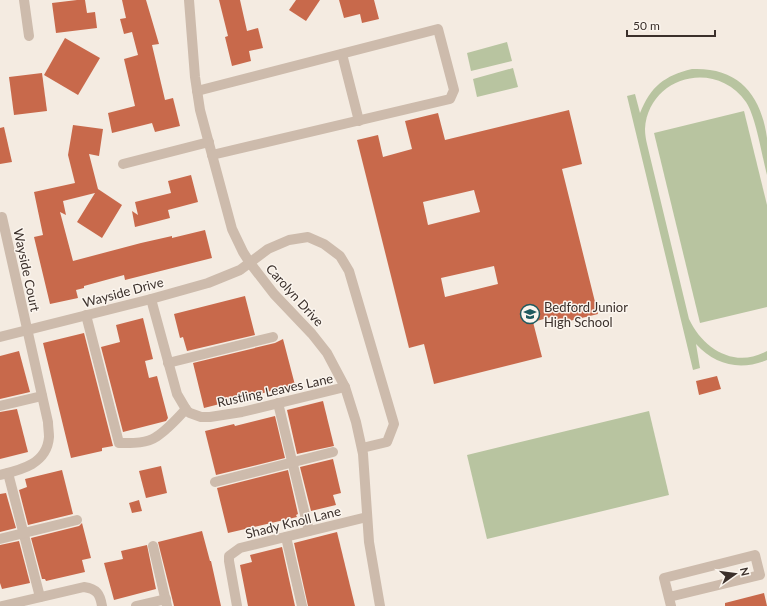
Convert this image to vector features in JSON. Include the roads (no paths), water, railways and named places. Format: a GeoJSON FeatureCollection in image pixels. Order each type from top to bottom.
{"type":"FeatureCollection","features":[{"type":"Feature","properties":{"kind":"street"},"geometry":{"type":"LineString","coordinates":[[24,0],[28,36]]}},
{"type":"Feature","properties":{"kind":"street","name":"Carolyn Drive"},"geometry":{"type":"LineString","coordinates":[[189,0],[194,77],[200,110],[232,229],[250,263],[274,294],[312,334],[327,353],[345,387],[356,422],[362,448],[369,542],[380,606]]}},
{"type":"Feature","properties":{"kind":"street"},"geometry":{"type":"LineString","coordinates":[[197,91],[438,29],[454,90],[450,99],[212,155]]}},
{"type":"Feature","properties":{"kind":"street"},"geometry":{"type":"LineString","coordinates":[[342,54],[359,121]]}},
{"type":"Feature","properties":{"kind":"street"},"geometry":{"type":"LineString","coordinates":[[124,164],[209,142]]}},
{"type":"Feature","properties":{"kind":"street","name":"Wayside Court"},"geometry":{"type":"LineString","coordinates":[[2,217],[48,422],[49,437],[46,448],[33,464],[4,474]]}},
{"type":"Feature","properties":{"kind":"street","name":"Wayside Drive"},"geometry":{"type":"LineString","coordinates":[[0,337],[208,283],[240,270],[268,249],[288,240],[308,237],[324,244],[340,256],[350,271],[394,424],[387,442],[362,448]]}},
{"type":"Feature","properties":{"kind":"street"},"geometry":{"type":"LineString","coordinates":[[86,315],[119,443],[136,443],[155,438],[171,425],[186,409],[177,394],[151,299]]}},
{"type":"Feature","properties":{"kind":"street"},"geometry":{"type":"LineString","coordinates":[[168,363],[273,337]]}},
{"type":"Feature","properties":{"kind":"street","name":"Rustling Leaves Lane"},"geometry":{"type":"LineString","coordinates":[[186,409],[190,413],[201,417],[210,417],[242,412],[345,387]]}},
{"type":"Feature","properties":{"kind":"street"},"geometry":{"type":"LineString","coordinates":[[0,406],[42,396]]}},
{"type":"Feature","properties":{"kind":"street"},"geometry":{"type":"LineString","coordinates":[[278,403],[309,531]]}},
{"type":"Feature","properties":{"kind":"street"},"geometry":{"type":"LineString","coordinates":[[215,482],[334,452]]}},
{"type":"Feature","properties":{"kind":"street"},"geometry":{"type":"LineString","coordinates":[[4,474],[23,533],[40,597]]}},
{"type":"Feature","properties":{"kind":"street","name":"Shady Knoll Lane"},"geometry":{"type":"LineString","coordinates":[[237,606],[229,556],[240,548],[367,517]]}},
{"type":"Feature","properties":{"kind":"street"},"geometry":{"type":"LineString","coordinates":[[0,539],[77,520]]}},
{"type":"Feature","properties":{"kind":"street"},"geometry":{"type":"LineString","coordinates":[[286,536],[302,606]]}},
{"type":"Feature","properties":{"kind":"street"},"geometry":{"type":"LineString","coordinates":[[136,606],[166,603],[153,546]]}},
{"type":"Feature","properties":{"kind":"street"},"geometry":{"type":"LineString","coordinates":[[755,555],[760,575],[670,601],[664,578],[755,555]]}},
{"type":"Feature","properties":{"kind":"street"},"geometry":{"type":"LineString","coordinates":[[2,606],[84,587],[92,588],[96,591],[100,597],[102,606]]}},
{"type":"Feature","properties":{"kind":"place","name":"Bedford Junior High School"},"geometry":{"type":"Point","coordinates":[530,314]}}]}
